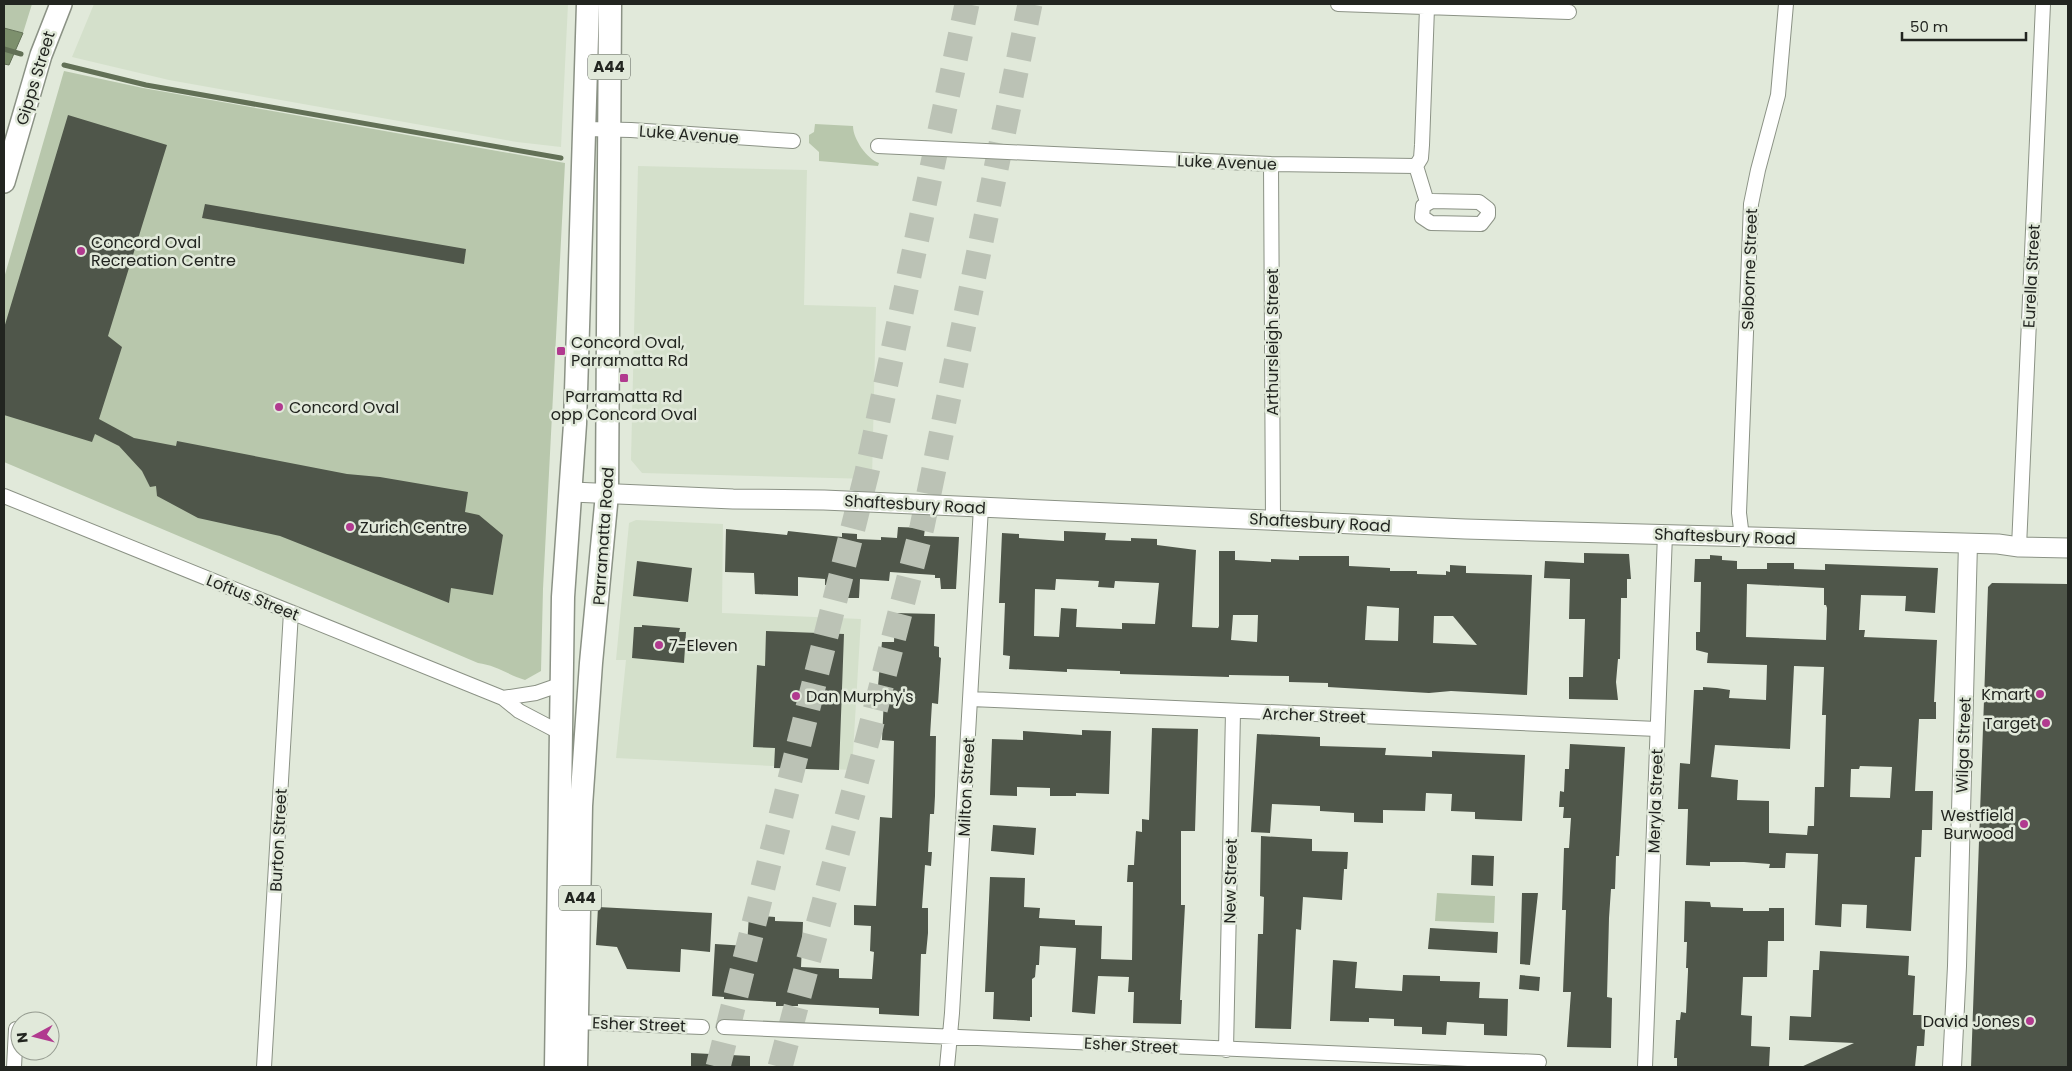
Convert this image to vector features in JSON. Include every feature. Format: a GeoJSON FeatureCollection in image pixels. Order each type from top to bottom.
{"type":"FeatureCollection","features":[{"type":"Feature","properties":{"kind":"highway","name":"A44"},"geometry":{"type":"LineString","coordinates":[[556,1067],[563,597],[572,492],[588,4]]}},
{"type":"Feature","properties":{"kind":"highway","name":"Parramatta Road"},"geometry":{"type":"LineString","coordinates":[[576,1067],[581,806],[591,663],[607,494],[610,4]]}},
{"type":"Feature","properties":{"kind":"highway"},"geometry":{"type":"LineString","coordinates":[[580,275],[609,274]]}},
{"type":"Feature","properties":{"kind":"main road","name":"Gipps Street"},"geometry":{"type":"LineString","coordinates":[[4,182],[41,55],[61,4]]}},
{"type":"Feature","properties":{"kind":"main road","name":"Shaftesbury Road"},"geometry":{"type":"LineString","coordinates":[[572,492],[981,507],[1474,529],[1968,543],[2068,548]]}},
{"type":"Feature","properties":{"kind":"street"},"geometry":{"type":"LineString","coordinates":[[1338,4],[1569,12]]}},
{"type":"Feature","properties":{"kind":"street","name":"Selborne Street"},"geometry":{"type":"LineString","coordinates":[[1742,537],[1739,518],[1751,204],[1778,95],[1786,4]]}},
{"type":"Feature","properties":{"kind":"street","name":"Eurella Street"},"geometry":{"type":"LineString","coordinates":[[2019,547],[2043,4]]}},
{"type":"Feature","properties":{"kind":"street"},"geometry":{"type":"LineString","coordinates":[[1427,8],[1422,145],[1421,158],[1416,166],[1427,202]]}},
{"type":"Feature","properties":{"kind":"street","name":"Luke Avenue"},"geometry":{"type":"LineString","coordinates":[[585,130],[793,141]]}},
{"type":"Feature","properties":{"kind":"street","name":"Luke Avenue"},"geometry":{"type":"LineString","coordinates":[[878,146],[1271,164],[1416,166]]}},
{"type":"Feature","properties":{"kind":"street","name":"Arthursleigh Street"},"geometry":{"type":"LineString","coordinates":[[1271,164],[1273,519]]}},
{"type":"Feature","properties":{"kind":"street","name":"Loftus Street"},"geometry":{"type":"LineString","coordinates":[[4,496],[502,698],[519,711],[561,733]]}},
{"type":"Feature","properties":{"kind":"street","name":"Milton Street"},"geometry":{"type":"LineString","coordinates":[[948,1067],[981,507]]}},
{"type":"Feature","properties":{"kind":"street","name":"Meryla Street"},"geometry":{"type":"LineString","coordinates":[[1645,1067],[1665,534]]}},
{"type":"Feature","properties":{"kind":"street","name":"Wilga Street"},"geometry":{"type":"LineString","coordinates":[[1952,1067],[1957,966],[1968,543]]}},
{"type":"Feature","properties":{"kind":"street","name":"Burton Street"},"geometry":{"type":"LineString","coordinates":[[264,1067],[291,612]]}},
{"type":"Feature","properties":{"kind":"street"},"geometry":{"type":"LineString","coordinates":[[502,698],[536,693],[562,684]]}},
{"type":"Feature","properties":{"kind":"street","name":"Archer Street"},"geometry":{"type":"LineString","coordinates":[[971,699],[1233,712],[1657,729]]}},
{"type":"Feature","properties":{"kind":"street","name":"New Street"},"geometry":{"type":"LineString","coordinates":[[1226,1050],[1233,712]]}},
{"type":"Feature","properties":{"kind":"street","name":"Esher Street"},"geometry":{"type":"LineString","coordinates":[[577,1022],[702,1027]]}},
{"type":"Feature","properties":{"kind":"street","name":"Esher Street"},"geometry":{"type":"LineString","coordinates":[[724,1028],[1539,1062]]}},
{"type":"Feature","properties":{"kind":"shaded area"},"geometry":{"type":"Polygon","coordinates":[[[4,4],[32,4],[23,33],[4,28],[4,4]]]}},
{"type":"Feature","properties":{"kind":"shaded area"},"geometry":{"type":"Polygon","coordinates":[[[94,4],[568,4],[561,147],[517,142],[169,80],[72,57],[94,4]]]}},
{"type":"Feature","properties":{"kind":"shaded area"},"geometry":{"type":"Polygon","coordinates":[[[4,28],[23,33],[9,65],[4,64],[4,28]]]}},
{"type":"Feature","properties":{"kind":"shaded area","name":"Concord Oval"},"geometry":{"type":"Polygon","coordinates":[[[64,71],[143,88],[565,163],[543,589],[541,671],[525,680],[478,663],[4,462],[4,278],[64,71]]]}},
{"type":"Feature","properties":{"kind":"shaded area"},"geometry":{"type":"Polygon","coordinates":[[[815,124],[853,126],[855,137],[861,148],[874,161],[879,163],[878,166],[819,161],[819,152],[809,143],[809,135],[814,132],[815,124]]]}},
{"type":"Feature","properties":{"kind":"shaded area"},"geometry":{"type":"Polygon","coordinates":[[[638,166],[807,170],[804,305],[876,307],[872,479],[642,473],[631,460],[638,166]]]}},
{"type":"Feature","properties":{"kind":"shaded area"},"geometry":{"type":"Polygon","coordinates":[[[636,520],[723,524],[722,613],[861,619],[852,770],[616,758],[626,660],[616,660],[629,523],[636,520]]]}},
{"type":"Feature","properties":{"kind":"shaded area"},"geometry":{"type":"Polygon","coordinates":[[[1437,893],[1495,896],[1494,923],[1435,921],[1437,893]]]}},
{"type":"Feature","properties":{"kind":"building"},"geometry":{"type":"Polygon","coordinates":[[[68,115],[167,145],[108,336],[122,347],[99,419],[134,438],[176,446],[177,441],[347,474],[380,477],[468,492],[465,512],[479,515],[503,535],[493,595],[451,588],[449,603],[280,536],[198,518],[157,496],[156,486],[150,487],[142,471],[119,446],[95,434],[92,442],[4,415],[4,328],[68,115]]]}},
{"type":"Feature","properties":{"kind":"building"},"geometry":{"type":"Polygon","coordinates":[[[205,204],[466,249],[464,264],[202,218],[205,204]]]}},
{"type":"Feature","properties":{"kind":"building"},"geometry":{"type":"Polygon","coordinates":[[[898,527],[925,528],[924,536],[959,537],[956,589],[941,589],[940,578],[935,578],[935,575],[890,572],[889,581],[860,579],[859,598],[843,598],[843,589],[840,589],[840,586],[825,585],[825,579],[798,577],[798,596],[755,594],[754,573],[725,572],[726,529],[787,535],[788,531],[842,537],[842,533],[857,534],[857,539],[881,540],[881,537],[897,538],[898,527]]]}},
{"type":"Feature","properties":{"kind":"building"},"geometry":{"type":"Polygon","coordinates":[[[1064,531],[1106,533],[1105,540],[1157,539],[1157,545],[1196,550],[1192,627],[1218,628],[1219,626],[1219,551],[1235,551],[1235,560],[1271,562],[1271,559],[1299,560],[1299,556],[1349,556],[1349,566],[1390,568],[1390,571],[1417,571],[1417,574],[1446,575],[1446,571],[1450,572],[1450,565],[1466,566],[1466,573],[1532,575],[1527,695],[1451,691],[1429,693],[1328,687],[1328,683],[1289,682],[1289,676],[1229,675],[1229,677],[1120,674],[1120,671],[1067,669],[1067,672],[1009,669],[1010,656],[1003,655],[1005,603],[999,603],[1002,533],[1019,534],[1019,538],[1064,541],[1064,531]],[[1056,579],[1055,590],[1035,589],[1034,636],[1059,637],[1061,608],[1077,609],[1076,627],[1122,629],[1122,623],[1155,624],[1159,583],[1115,581],[1114,588],[1098,587],[1099,581],[1056,579]],[[1367,606],[1365,640],[1398,641],[1399,608],[1367,606]],[[1233,615],[1231,640],[1257,642],[1258,615],[1233,615]],[[1434,616],[1433,643],[1477,645],[1453,616],[1434,616]]]}},
{"type":"Feature","properties":{"kind":"building"},"geometry":{"type":"Polygon","coordinates":[[[1584,553],[1629,554],[1631,579],[1627,579],[1627,598],[1621,598],[1620,659],[1618,659],[1616,682],[1618,700],[1569,699],[1569,677],[1583,677],[1585,619],[1569,619],[1570,579],[1544,578],[1545,561],[1584,563],[1584,553]]]}},
{"type":"Feature","properties":{"kind":"building"},"geometry":{"type":"Polygon","coordinates":[[[1710,555],[1722,556],[1722,560],[1737,561],[1737,569],[1767,569],[1767,563],[1794,563],[1794,569],[1825,570],[1825,564],[1938,568],[1935,613],[1905,611],[1906,596],[1861,595],[1859,630],[1865,630],[1864,637],[1937,640],[1934,702],[1936,702],[1936,719],[1919,719],[1915,791],[1933,791],[1932,830],[1922,830],[1921,857],[1915,857],[1911,931],[1866,928],[1867,905],[1842,904],[1841,927],[1815,925],[1818,854],[1786,853],[1785,868],[1769,868],[1770,864],[1744,862],[1710,862],[1710,866],[1686,865],[1688,809],[1678,809],[1679,784],[1680,763],[1690,764],[1694,690],[1703,690],[1703,687],[1717,688],[1730,690],[1729,698],[1766,700],[1767,665],[1707,663],[1708,653],[1696,650],[1696,632],[1700,632],[1701,582],[1694,582],[1695,559],[1710,559],[1710,555]],[[1747,584],[1746,637],[1826,640],[1827,608],[1824,605],[1824,588],[1747,584]],[[1794,666],[1790,749],[1715,745],[1711,777],[1738,780],[1737,800],[1769,801],[1769,833],[1807,835],[1808,826],[1814,826],[1815,787],[1824,787],[1826,715],[1822,715],[1824,667],[1794,666]],[[1860,766],[1859,769],[1851,769],[1850,797],[1890,798],[1892,767],[1860,766]]]}},
{"type":"Feature","properties":{"kind":"building","name":"7-Eleven"},"geometry":{"type":"Polygon","coordinates":[[[637,561],[692,568],[688,602],[633,596],[637,561]]]}},
{"type":"Feature","properties":{"kind":"building","name":"Westfield Burwood"},"geometry":{"type":"Polygon","coordinates":[[[1992,583],[2068,584],[2068,1067],[1971,1067],[1988,587],[1992,583]]]}},
{"type":"Feature","properties":{"kind":"building"},"geometry":{"type":"Polygon","coordinates":[[[895,613],[935,614],[934,646],[939,647],[939,657],[941,658],[938,704],[932,703],[930,736],[936,736],[935,796],[934,814],[930,814],[928,852],[932,852],[931,866],[925,865],[922,908],[928,908],[928,933],[926,954],[921,954],[919,1016],[879,1014],[879,1008],[798,1004],[798,1006],[776,1006],[776,1002],[724,999],[724,997],[712,996],[715,944],[747,946],[749,915],[775,917],[775,921],[803,922],[801,967],[839,969],[839,978],[872,979],[874,952],[870,951],[871,926],[854,925],[854,905],[876,906],[880,817],[892,818],[894,741],[882,740],[884,697],[877,697],[882,642],[894,642],[895,613]]]}},
{"type":"Feature","properties":{"kind":"building","name":"7-Eleven"},"geometry":{"type":"Polygon","coordinates":[[[642,625],[680,628],[679,632],[686,632],[684,663],[632,658],[634,627],[642,627],[642,625]]]}},
{"type":"Feature","properties":{"kind":"building","name":"Dan Murphy's"},"geometry":{"type":"Polygon","coordinates":[[[766,631],[844,634],[839,770],[774,768],[775,748],[753,747],[757,665],[765,666],[766,631]]]}},
{"type":"Feature","properties":{"kind":"building"},"geometry":{"type":"Polygon","coordinates":[[[1152,728],[1198,729],[1195,831],[1181,831],[1181,905],[1185,905],[1180,1000],[1182,1000],[1181,1024],[1133,1023],[1134,992],[1128,992],[1129,977],[1098,976],[1095,1014],[1072,1012],[1076,948],[1040,946],[1039,965],[1036,965],[1035,977],[1032,979],[1032,1017],[1030,1017],[1030,1021],[993,1019],[994,992],[985,992],[990,877],[1025,878],[1024,907],[1040,908],[1039,918],[1075,920],[1075,925],[1102,926],[1101,959],[1132,960],[1133,882],[1127,882],[1128,865],[1134,865],[1136,831],[1142,832],[1142,819],[1149,820],[1152,728]]]}},
{"type":"Feature","properties":{"kind":"building"},"geometry":{"type":"Polygon","coordinates":[[[1082,730],[1111,731],[1109,794],[1076,793],[1076,796],[1050,796],[1050,788],[1017,787],[1017,796],[990,795],[992,739],[1023,740],[1023,731],[1082,735],[1082,730]]]}},
{"type":"Feature","properties":{"kind":"building"},"geometry":{"type":"Polygon","coordinates":[[[1257,734],[1320,737],[1320,746],[1386,748],[1385,755],[1432,757],[1432,751],[1525,755],[1522,821],[1475,819],[1475,812],[1451,811],[1452,794],[1426,793],[1425,811],[1383,810],[1383,823],[1354,822],[1354,813],[1320,811],[1320,806],[1272,804],[1270,833],[1251,832],[1257,734]]]}},
{"type":"Feature","properties":{"kind":"building"},"geometry":{"type":"Polygon","coordinates":[[[1570,744],[1625,747],[1619,856],[1616,856],[1615,889],[1611,889],[1609,918],[1607,997],[1612,998],[1611,1048],[1567,1047],[1571,992],[1563,992],[1566,910],[1562,910],[1564,848],[1569,848],[1571,818],[1563,818],[1564,807],[1559,807],[1560,791],[1564,792],[1565,769],[1569,769],[1570,744]]]}},
{"type":"Feature","properties":{"kind":"building"},"geometry":{"type":"Polygon","coordinates":[[[993,825],[1036,828],[1034,855],[991,851],[993,825]]]}},
{"type":"Feature","properties":{"kind":"building"},"geometry":{"type":"Polygon","coordinates":[[[1261,836],[1312,839],[1312,851],[1348,852],[1347,869],[1344,869],[1342,900],[1303,897],[1301,930],[1296,929],[1291,1029],[1255,1028],[1258,934],[1263,934],[1264,897],[1260,896],[1261,836]]]}},
{"type":"Feature","properties":{"kind":"building"},"geometry":{"type":"Polygon","coordinates":[[[1472,855],[1494,856],[1493,886],[1471,885],[1472,855]]]}},
{"type":"Feature","properties":{"kind":"building"},"geometry":{"type":"Polygon","coordinates":[[[1522,893],[1538,893],[1530,965],[1520,964],[1522,893]]]}},
{"type":"Feature","properties":{"kind":"building"},"geometry":{"type":"Polygon","coordinates":[[[1685,901],[1710,902],[1711,907],[1743,908],[1743,911],[1769,911],[1769,908],[1784,908],[1784,941],[1768,941],[1767,977],[1743,977],[1741,1015],[1752,1016],[1751,1046],[1770,1047],[1769,1067],[1677,1066],[1677,1058],[1674,1058],[1676,1020],[1680,1020],[1681,1012],[1686,1013],[1688,968],[1686,968],[1687,942],[1684,942],[1685,901]]]}},
{"type":"Feature","properties":{"kind":"building"},"geometry":{"type":"Polygon","coordinates":[[[598,907],[712,913],[710,952],[681,949],[680,972],[627,969],[617,947],[596,945],[598,907]]]}},
{"type":"Feature","properties":{"kind":"building"},"geometry":{"type":"Polygon","coordinates":[[[1430,928],[1498,932],[1497,953],[1428,949],[1430,928]]]}},
{"type":"Feature","properties":{"kind":"building"},"geometry":{"type":"Polygon","coordinates":[[[1820,951],[1909,956],[1908,975],[1915,976],[1913,1015],[1926,1015],[1924,1046],[1917,1046],[1915,1067],[1801,1067],[1854,1043],[1789,1040],[1790,1016],[1811,1017],[1813,970],[1819,970],[1820,951]]]}},
{"type":"Feature","properties":{"kind":"building"},"geometry":{"type":"Polygon","coordinates":[[[1333,960],[1357,962],[1355,988],[1402,991],[1403,975],[1440,976],[1440,981],[1480,982],[1479,998],[1508,999],[1507,1036],[1484,1035],[1484,1024],[1447,1022],[1446,1035],[1422,1034],[1422,1027],[1394,1026],[1394,1019],[1369,1018],[1369,1022],[1330,1021],[1333,960]]]}},
{"type":"Feature","properties":{"kind":"building"},"geometry":{"type":"Polygon","coordinates":[[[1520,975],[1540,977],[1539,991],[1519,989],[1520,975]]]}},
{"type":"Feature","properties":{"kind":"building"},"geometry":{"type":"Polygon","coordinates":[[[691,1053],[750,1056],[750,1067],[691,1067],[691,1053]]]}},
{"type":"Feature","properties":{"kind":"waterway"},"geometry":{"type":"LineString","coordinates":[[4,49],[21,54]]}},
{"type":"Feature","properties":{"kind":"waterway"},"geometry":{"type":"LineString","coordinates":[[64,65],[146,85],[561,158]]}},
{"type":"Feature","properties":{"kind":"tunnel"},"geometry":{"type":"LineString","coordinates":[[718,1067],[867,472],[967,4]]}},
{"type":"Feature","properties":{"kind":"tunnel"},"geometry":{"type":"LineString","coordinates":[[780,1067],[922,527],[1030,4]]}},
{"type":"Feature","properties":{"kind":"place","name":"Concord Oval Recreation Centre"},"geometry":{"type":"Point","coordinates":[81,251]}},
{"type":"Feature","properties":{"kind":"place","name":"Concord Oval, Parramatta Rd"},"geometry":{"type":"Point","coordinates":[561,351]}},
{"type":"Feature","properties":{"kind":"place","name":"Parramatta Rd opp Concord Oval"},"geometry":{"type":"Point","coordinates":[624,378]}},
{"type":"Feature","properties":{"kind":"place","name":"Concord Oval"},"geometry":{"type":"Point","coordinates":[279,407]}},
{"type":"Feature","properties":{"kind":"place","name":"Zurich Centre"},"geometry":{"type":"Point","coordinates":[350,527]}},
{"type":"Feature","properties":{"kind":"place","name":"7-Eleven"},"geometry":{"type":"Point","coordinates":[659,645]}},
{"type":"Feature","properties":{"kind":"place","name":"Kmart"},"geometry":{"type":"Point","coordinates":[2040,694]}},
{"type":"Feature","properties":{"kind":"place","name":"Dan Murphy's"},"geometry":{"type":"Point","coordinates":[796,696]}},
{"type":"Feature","properties":{"kind":"place","name":"Target"},"geometry":{"type":"Point","coordinates":[2046,723]}},
{"type":"Feature","properties":{"kind":"place","name":"Westfield Burwood"},"geometry":{"type":"Point","coordinates":[2024,824]}},
{"type":"Feature","properties":{"kind":"place","name":"David Jones"},"geometry":{"type":"Point","coordinates":[2030,1021]}}]}
